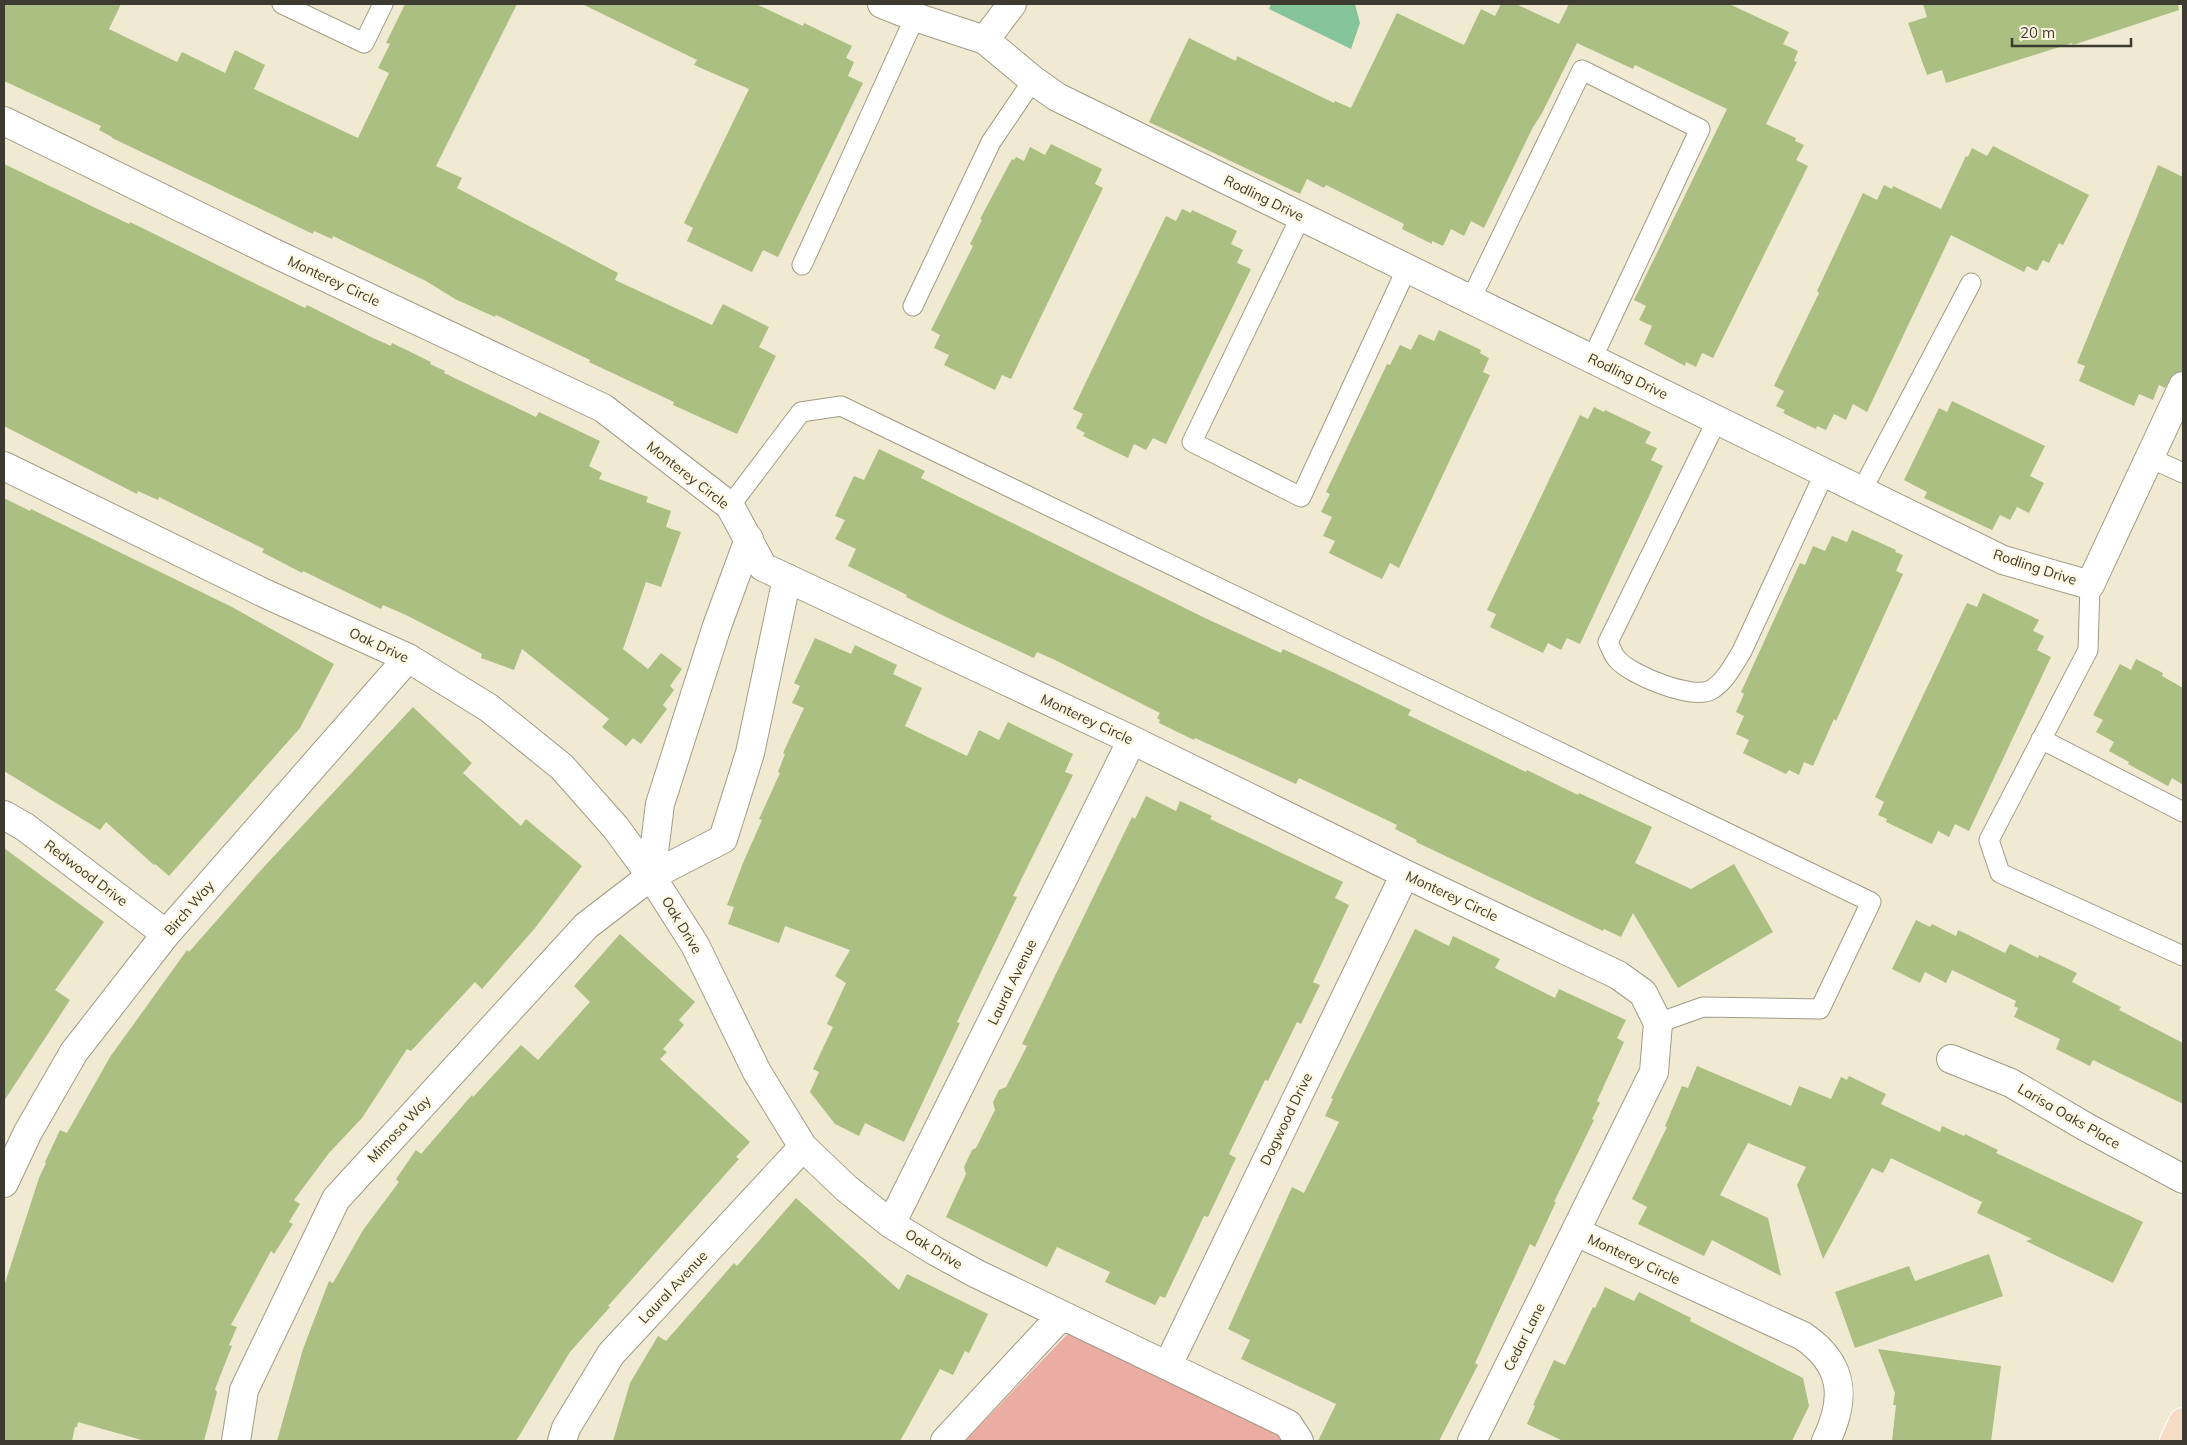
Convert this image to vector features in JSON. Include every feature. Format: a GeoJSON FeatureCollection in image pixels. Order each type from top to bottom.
{"type":"FeatureCollection","features":[{"type":"Feature","properties":{"kind":"main road"},"geometry":{"type":"LineString","coordinates":[[2174,1441],[2183,1422]]}},
{"type":"Feature","properties":{"kind":"street"},"geometry":{"type":"LineString","coordinates":[[882,4],[915,18],[985,40],[1012,4]]}},
{"type":"Feature","properties":{"kind":"street","name":"Rodling Drive"},"geometry":{"type":"LineString","coordinates":[[985,40],[1033,80],[1057,97],[2003,560],[2090,585],[2183,386]]}},
{"type":"Feature","properties":{"kind":"street","name":"Monterey Circle"},"geometry":{"type":"LineString","coordinates":[[4,122],[274,253],[604,408],[730,506],[763,567],[1132,740],[1405,874],[1618,975],[1643,993],[1658,1022],[1654,1072],[1576,1232],[1803,1336],[1818,1346],[1829,1360],[1837,1376],[1840,1394],[1838,1413],[1826,1441]]}},
{"type":"Feature","properties":{"kind":"street","name":"Oak Drive"},"geometry":{"type":"LineString","coordinates":[[4,466],[266,594],[408,658],[489,708],[562,767],[616,828],[651,876],[695,945],[757,1072],[803,1147],[846,1188],[891,1224],[935,1251],[977,1274],[1288,1424],[1299,1441]]}},
{"type":"Feature","properties":{"kind":"street"},"geometry":{"type":"LineString","coordinates":[[651,876],[660,804],[717,626],[749,540]]}},
{"type":"Feature","properties":{"kind":"street","name":"Mimosa Way"},"geometry":{"type":"LineString","coordinates":[[236,1441],[244,1390],[336,1199],[586,926],[651,876],[723,839],[750,753],[787,578]]}},
{"type":"Feature","properties":{"kind":"street","name":"Birch Way"},"geometry":{"type":"LineString","coordinates":[[4,1183],[28,1132],[74,1052],[166,934],[408,658]]}},
{"type":"Feature","properties":{"kind":"street","name":"Laural Avenue"},"geometry":{"type":"LineString","coordinates":[[891,1224],[1132,740]]}},
{"type":"Feature","properties":{"kind":"street","name":"Redwood Drive"},"geometry":{"type":"LineString","coordinates":[[4,815],[25,827],[166,934]]}},
{"type":"Feature","properties":{"kind":"street","name":"Dogwood Drive"},"geometry":{"type":"LineString","coordinates":[[1168,1365],[1405,874]]}},
{"type":"Feature","properties":{"kind":"street","name":"Larisa Oaks Place"},"geometry":{"type":"LineString","coordinates":[[1951,1060],[2011,1083],[2086,1127],[2183,1179]]}},
{"type":"Feature","properties":{"kind":"street","name":"Laural Avenue"},"geometry":{"type":"LineString","coordinates":[[562,1441],[566,1428],[611,1354],[803,1147]]}},
{"type":"Feature","properties":{"kind":"street","name":"Cedar Lane"},"geometry":{"type":"LineString","coordinates":[[1472,1441],[1576,1232]]}},
{"type":"Feature","properties":{"kind":"street"},"geometry":{"type":"LineString","coordinates":[[945,1441],[1062,1315]]}},
{"type":"Feature","properties":{"kind":"lane"},"geometry":{"type":"LineString","coordinates":[[282,4],[364,43],[383,4]]}},
{"type":"Feature","properties":{"kind":"lane"},"geometry":{"type":"LineString","coordinates":[[802,265],[915,18]]}},
{"type":"Feature","properties":{"kind":"lane"},"geometry":{"type":"LineString","coordinates":[[1471,299],[1582,70],[1700,129],[1592,359]]}},
{"type":"Feature","properties":{"kind":"lane"},"geometry":{"type":"LineString","coordinates":[[913,306],[991,142],[1033,80]]}},
{"type":"Feature","properties":{"kind":"lane"},"geometry":{"type":"LineString","coordinates":[[1301,216],[1192,442],[1301,496],[1407,268]]}},
{"type":"Feature","properties":{"kind":"lane"},"geometry":{"type":"LineString","coordinates":[[1862,490],[1971,283]]}},
{"type":"Feature","properties":{"kind":"lane"},"geometry":{"type":"LineString","coordinates":[[730,506],[801,412],[841,406],[1871,902],[1820,1009],[1703,1007],[1658,1022]]}},
{"type":"Feature","properties":{"kind":"lane"},"geometry":{"type":"LineString","coordinates":[[1718,420],[1608,642],[1618,660],[1648,680],[1693,693],[1710,690],[1729,672],[1742,651],[1825,472]]}},
{"type":"Feature","properties":{"kind":"lane"},"geometry":{"type":"LineString","coordinates":[[2150,458],[2183,472]]}},
{"type":"Feature","properties":{"kind":"lane"},"geometry":{"type":"LineString","coordinates":[[2090,585],[2088,650],[1989,840],[2000,874],[2183,956]]}},
{"type":"Feature","properties":{"kind":"lane"},"geometry":{"type":"LineString","coordinates":[[2041,739],[2183,812]]}},
{"type":"Feature","properties":{"kind":"shaded area"},"geometry":{"type":"Polygon","coordinates":[[[1271,4],[1355,4],[1360,23],[1351,49],[1269,9],[1271,4]]]}},
{"type":"Feature","properties":{"kind":"shaded area"},"geometry":{"type":"Polygon","coordinates":[[[1079,1322],[1279,1433],[1284,1441],[965,1441],[1079,1322]]]}},
{"type":"Feature","properties":{"kind":"building"},"geometry":{"type":"Polygon","coordinates":[[[4,4],[121,4],[109,29],[177,62],[182,52],[225,73],[235,50],[265,65],[254,89],[358,138],[389,73],[378,68],[390,44],[386,43],[405,4],[517,4],[436,166],[462,178],[457,188],[618,273],[615,280],[712,325],[723,304],[769,327],[759,347],[776,356],[737,434],[673,405],[674,402],[496,315],[495,317],[455,299],[426,281],[333,236],[332,239],[314,231],[313,234],[112,138],[99,130],[101,126],[4,81],[4,4]]]}},
{"type":"Feature","properties":{"kind":"building"},"geometry":{"type":"Polygon","coordinates":[[[582,4],[756,4],[803,26],[804,23],[852,46],[846,58],[854,62],[848,76],[863,83],[778,257],[763,250],[752,272],[687,241],[693,228],[684,223],[749,89],[694,65],[697,60],[582,4]]]}},
{"type":"Feature","properties":{"kind":"building"},"geometry":{"type":"Polygon","coordinates":[[[1501,4],[1516,4],[1559,24],[1569,4],[1729,4],[1789,32],[1783,44],[1798,51],[1794,61],[1797,62],[1766,124],[1796,138],[1795,141],[1804,145],[1796,160],[1808,166],[1713,358],[1702,353],[1696,367],[1686,362],[1685,366],[1644,344],[1652,326],[1639,320],[1646,306],[1634,300],[1727,109],[1635,65],[1633,69],[1577,43],[1532,129],[1484,228],[1471,221],[1464,236],[1451,229],[1443,246],[1432,241],[1432,244],[1402,229],[1404,224],[1326,185],[1324,188],[1307,179],[1300,194],[1149,122],[1189,38],[1236,61],[1237,56],[1334,103],[1335,101],[1351,108],[1397,13],[1464,45],[1481,9],[1495,16],[1501,4]]]}},
{"type":"Feature","properties":{"kind":"building"},"geometry":{"type":"Polygon","coordinates":[[[1923,4],[2178,4],[2179,10],[2073,45],[2072,43],[1946,83],[1942,70],[1927,75],[1908,23],[1927,17],[1923,4]]]}},
{"type":"Feature","properties":{"kind":"building"},"geometry":{"type":"Polygon","coordinates":[[[1051,144],[1102,169],[1095,184],[1103,188],[1011,379],[1002,375],[995,390],[944,365],[949,355],[934,348],[940,335],[931,330],[973,246],[970,244],[982,220],[980,219],[1012,159],[1014,160],[1016,157],[1024,161],[1030,147],[1045,155],[1051,144]]]}},
{"type":"Feature","properties":{"kind":"building"},"geometry":{"type":"Polygon","coordinates":[[[1993,146],[2089,195],[2063,245],[2059,243],[2049,263],[2043,260],[2037,271],[2027,266],[2024,272],[1951,235],[1867,412],[1853,404],[1846,420],[1834,414],[1826,430],[1817,426],[1816,429],[1783,413],[1785,410],[1776,406],[1784,391],[1774,386],[1819,293],[1817,291],[1863,193],[1877,200],[1884,185],[1892,189],[1893,186],[1941,209],[1966,156],[1968,157],[1972,148],[1987,156],[1993,146]]]}},
{"type":"Feature","properties":{"kind":"building"},"geometry":{"type":"Polygon","coordinates":[[[4,164],[129,224],[130,222],[305,308],[307,305],[373,338],[391,346],[392,343],[431,362],[430,364],[445,371],[444,373],[536,417],[539,412],[600,441],[589,466],[602,473],[599,479],[648,497],[646,502],[671,511],[666,527],[681,532],[661,587],[646,582],[623,649],[648,669],[661,653],[682,669],[670,686],[674,690],[663,705],[667,709],[641,744],[633,738],[626,746],[602,727],[609,719],[522,649],[514,670],[481,658],[482,654],[406,615],[383,605],[381,609],[303,571],[302,573],[262,552],[264,549],[159,497],[158,500],[138,491],[137,494],[4,426],[4,164]]]}},
{"type":"Feature","properties":{"kind":"building"},"geometry":{"type":"Polygon","coordinates":[[[2158,165],[2183,177],[2183,371],[2174,374],[2165,388],[2159,385],[2153,400],[2139,394],[2134,406],[2079,381],[2085,366],[2077,363],[2158,165]]]}},
{"type":"Feature","properties":{"kind":"building"},"geometry":{"type":"Polygon","coordinates":[[[1182,209],[1191,213],[1192,210],[1237,231],[1231,244],[1243,250],[1237,263],[1251,269],[1166,444],[1153,438],[1146,450],[1134,444],[1128,458],[1083,436],[1085,433],[1076,428],[1083,414],[1073,409],[1166,216],[1176,221],[1182,209]]]}},
{"type":"Feature","properties":{"kind":"building"},"geometry":{"type":"Polygon","coordinates":[[[1439,330],[1481,350],[1480,353],[1489,358],[1483,372],[1490,375],[1399,568],[1390,563],[1382,579],[1329,553],[1335,541],[1323,536],[1332,517],[1321,512],[1330,494],[1326,492],[1387,364],[1390,365],[1400,345],[1411,350],[1419,334],[1434,341],[1439,330]]]}},
{"type":"Feature","properties":{"kind":"building"},"geometry":{"type":"Polygon","coordinates":[[[1952,401],[2045,446],[2030,476],[2044,483],[2029,513],[2017,507],[2010,520],[2000,515],[1992,530],[1924,498],[1927,492],[1904,480],[1939,408],[1947,412],[1952,401]]]}},
{"type":"Feature","properties":{"kind":"building"},"geometry":{"type":"Polygon","coordinates":[[[1594,407],[1604,412],[1605,410],[1651,432],[1645,443],[1657,448],[1651,460],[1663,466],[1580,644],[1567,638],[1561,650],[1548,643],[1543,653],[1490,627],[1496,614],[1487,610],[1580,415],[1588,419],[1594,407]]]}},
{"type":"Feature","properties":{"kind":"building"},"geometry":{"type":"Polygon","coordinates":[[[879,449],[925,471],[921,478],[1205,618],[1281,653],[1283,649],[1335,673],[1411,710],[1408,715],[1526,772],[1527,770],[1578,795],[1579,793],[1652,827],[1635,863],[1691,889],[1734,864],[1773,932],[1678,988],[1633,913],[1621,937],[1604,929],[1603,931],[1416,842],[1417,840],[1395,829],[1397,825],[1299,778],[1296,784],[1195,738],[1194,740],[1159,723],[1160,720],[1157,718],[1160,713],[1055,660],[1037,652],[1034,658],[950,619],[848,566],[856,549],[835,539],[845,520],[835,516],[854,476],[864,480],[879,449]]]}},
{"type":"Feature","properties":{"kind":"building"},"geometry":{"type":"Polygon","coordinates":[[[4,498],[30,511],[31,509],[232,607],[334,664],[300,728],[169,876],[106,822],[100,830],[4,771],[4,498]]]}},
{"type":"Feature","properties":{"kind":"building"},"geometry":{"type":"Polygon","coordinates":[[[1852,530],[1903,555],[1896,571],[1903,574],[1836,721],[1834,719],[1813,766],[1804,762],[1799,775],[1789,770],[1786,774],[1743,753],[1749,740],[1736,734],[1744,716],[1736,712],[1744,694],[1741,692],[1800,563],[1805,565],[1813,546],[1825,551],[1832,536],[1847,542],[1852,530]]]}},
{"type":"Feature","properties":{"kind":"building"},"geometry":{"type":"Polygon","coordinates":[[[1983,593],[2039,620],[2033,631],[2044,636],[2037,650],[2051,657],[1969,831],[1955,824],[1949,837],[1938,831],[1932,844],[1886,822],[1887,819],[1878,815],[1884,802],[1875,797],[1967,603],[1977,607],[1983,593]]]}},
{"type":"Feature","properties":{"kind":"building"},"geometry":{"type":"Polygon","coordinates":[[[815,638],[851,654],[855,645],[897,665],[893,674],[922,688],[905,726],[967,756],[979,730],[999,740],[1008,722],[1073,754],[1065,772],[1073,775],[1013,896],[1017,897],[957,1022],[960,1023],[904,1142],[865,1123],[859,1136],[835,1124],[810,1092],[819,1072],[813,1069],[833,1027],[827,1024],[846,983],[835,976],[850,950],[785,926],[779,943],[728,924],[734,907],[727,905],[762,820],[759,819],[780,773],[778,772],[785,754],[783,753],[804,708],[792,703],[800,686],[794,683],[815,638]]]}},
{"type":"Feature","properties":{"kind":"building"},"geometry":{"type":"Polygon","coordinates":[[[2136,659],[2163,673],[2162,676],[2183,688],[2183,785],[2172,778],[2168,786],[2128,764],[2129,762],[2109,751],[2114,742],[2096,732],[2103,720],[2093,715],[2120,664],[2131,670],[2136,659]]]}},
{"type":"Feature","properties":{"kind":"building"},"geometry":{"type":"Polygon","coordinates":[[[413,707],[472,763],[463,773],[521,826],[526,819],[582,866],[535,928],[482,989],[475,982],[411,1051],[407,1049],[362,1118],[329,1153],[294,1200],[300,1204],[289,1222],[293,1224],[274,1254],[271,1251],[231,1325],[237,1327],[229,1345],[232,1346],[215,1389],[217,1392],[204,1441],[145,1441],[78,1422],[72,1441],[4,1441],[4,1286],[39,1178],[60,1130],[67,1133],[110,1057],[187,950],[189,952],[261,870],[413,707]]]}},
{"type":"Feature","properties":{"kind":"building"},"geometry":{"type":"Polygon","coordinates":[[[1146,796],[1176,811],[1180,801],[1212,816],[1210,819],[1343,882],[1335,898],[1349,905],[1313,982],[1320,985],[1301,1024],[1297,1022],[1268,1081],[1265,1080],[1229,1154],[1236,1158],[1208,1217],[1204,1216],[1165,1298],[1160,1296],[1155,1305],[1105,1282],[1110,1272],[1057,1247],[1047,1267],[946,1217],[966,1174],[964,1167],[995,1110],[993,1102],[999,1090],[1006,1087],[1027,1046],[1022,1044],[1132,817],[1135,819],[1146,796]]]}},
{"type":"Feature","properties":{"kind":"building"},"geometry":{"type":"Polygon","coordinates":[[[4,848],[104,922],[55,990],[70,1000],[4,1101],[4,848]]]}},
{"type":"Feature","properties":{"kind":"building"},"geometry":{"type":"Polygon","coordinates":[[[1916,920],[1930,927],[1932,924],[1956,936],[1958,930],[2005,953],[2010,944],[2038,958],[2039,955],[2077,973],[2072,982],[2121,1007],[2119,1010],[2183,1043],[2183,1104],[2093,1060],[2090,1066],[2056,1049],[2060,1039],[2014,1017],[2018,1008],[2014,1006],[2016,1001],[1952,970],[1946,983],[1925,972],[1920,983],[1892,969],[1916,920]]]}},
{"type":"Feature","properties":{"kind":"building"},"geometry":{"type":"Polygon","coordinates":[[[1415,929],[1449,946],[1453,936],[1500,959],[1495,968],[1555,998],[1559,989],[1626,1020],[1617,1038],[1624,1042],[1597,1101],[1600,1103],[1592,1119],[1594,1120],[1554,1202],[1556,1202],[1535,1247],[1530,1244],[1475,1363],[1478,1365],[1439,1441],[1318,1441],[1336,1404],[1241,1359],[1250,1340],[1228,1329],[1292,1187],[1304,1193],[1339,1122],[1325,1116],[1333,1099],[1331,1098],[1415,929]]]}},
{"type":"Feature","properties":{"kind":"building"},"geometry":{"type":"Polygon","coordinates":[[[620,934],[695,1002],[679,1020],[684,1025],[663,1049],[667,1052],[660,1059],[750,1142],[736,1157],[739,1159],[608,1306],[610,1307],[570,1352],[516,1441],[277,1441],[303,1349],[329,1281],[333,1283],[363,1230],[399,1182],[396,1179],[416,1150],[421,1154],[472,1095],[473,1097],[521,1045],[538,1060],[590,1002],[574,986],[620,934]]]}},
{"type":"Feature","properties":{"kind":"building"},"geometry":{"type":"Polygon","coordinates":[[[1697,1066],[1791,1106],[1799,1086],[1831,1099],[1841,1077],[1847,1080],[1849,1076],[1886,1094],[1881,1104],[1940,1132],[1942,1126],[1964,1136],[1965,1134],[1998,1150],[1996,1153],[2143,1222],[2113,1283],[2026,1241],[2032,1239],[1977,1213],[1982,1202],[1891,1158],[1883,1173],[1872,1168],[1823,1259],[1797,1185],[1806,1167],[1748,1143],[1720,1195],[1768,1218],[1781,1276],[1712,1240],[1704,1256],[1638,1224],[1647,1207],[1632,1199],[1667,1127],[1665,1126],[1682,1086],[1688,1088],[1697,1066]]]}},
{"type":"Feature","properties":{"kind":"building"},"geometry":{"type":"Polygon","coordinates":[[[796,1198],[899,1290],[907,1274],[988,1314],[969,1353],[965,1351],[953,1375],[940,1369],[900,1441],[613,1441],[630,1383],[658,1336],[666,1341],[734,1263],[737,1266],[796,1198]]]}},
{"type":"Feature","properties":{"kind":"building"},"geometry":{"type":"Polygon","coordinates":[[[1989,1254],[2003,1296],[1855,1348],[1835,1292],[1909,1266],[1915,1281],[1989,1254]]]}},
{"type":"Feature","properties":{"kind":"building"},"geometry":{"type":"Polygon","coordinates":[[[1605,1287],[1634,1301],[1639,1292],[1691,1318],[1690,1321],[1803,1378],[1809,1406],[1792,1441],[1563,1441],[1527,1424],[1535,1406],[1533,1405],[1554,1360],[1565,1365],[1593,1307],[1595,1308],[1605,1287]]]}},
{"type":"Feature","properties":{"kind":"building"},"geometry":{"type":"Polygon","coordinates":[[[1878,1349],[2001,1366],[1991,1441],[1892,1441],[1896,1405],[1893,1405],[1895,1393],[1878,1349]]]}}]}
